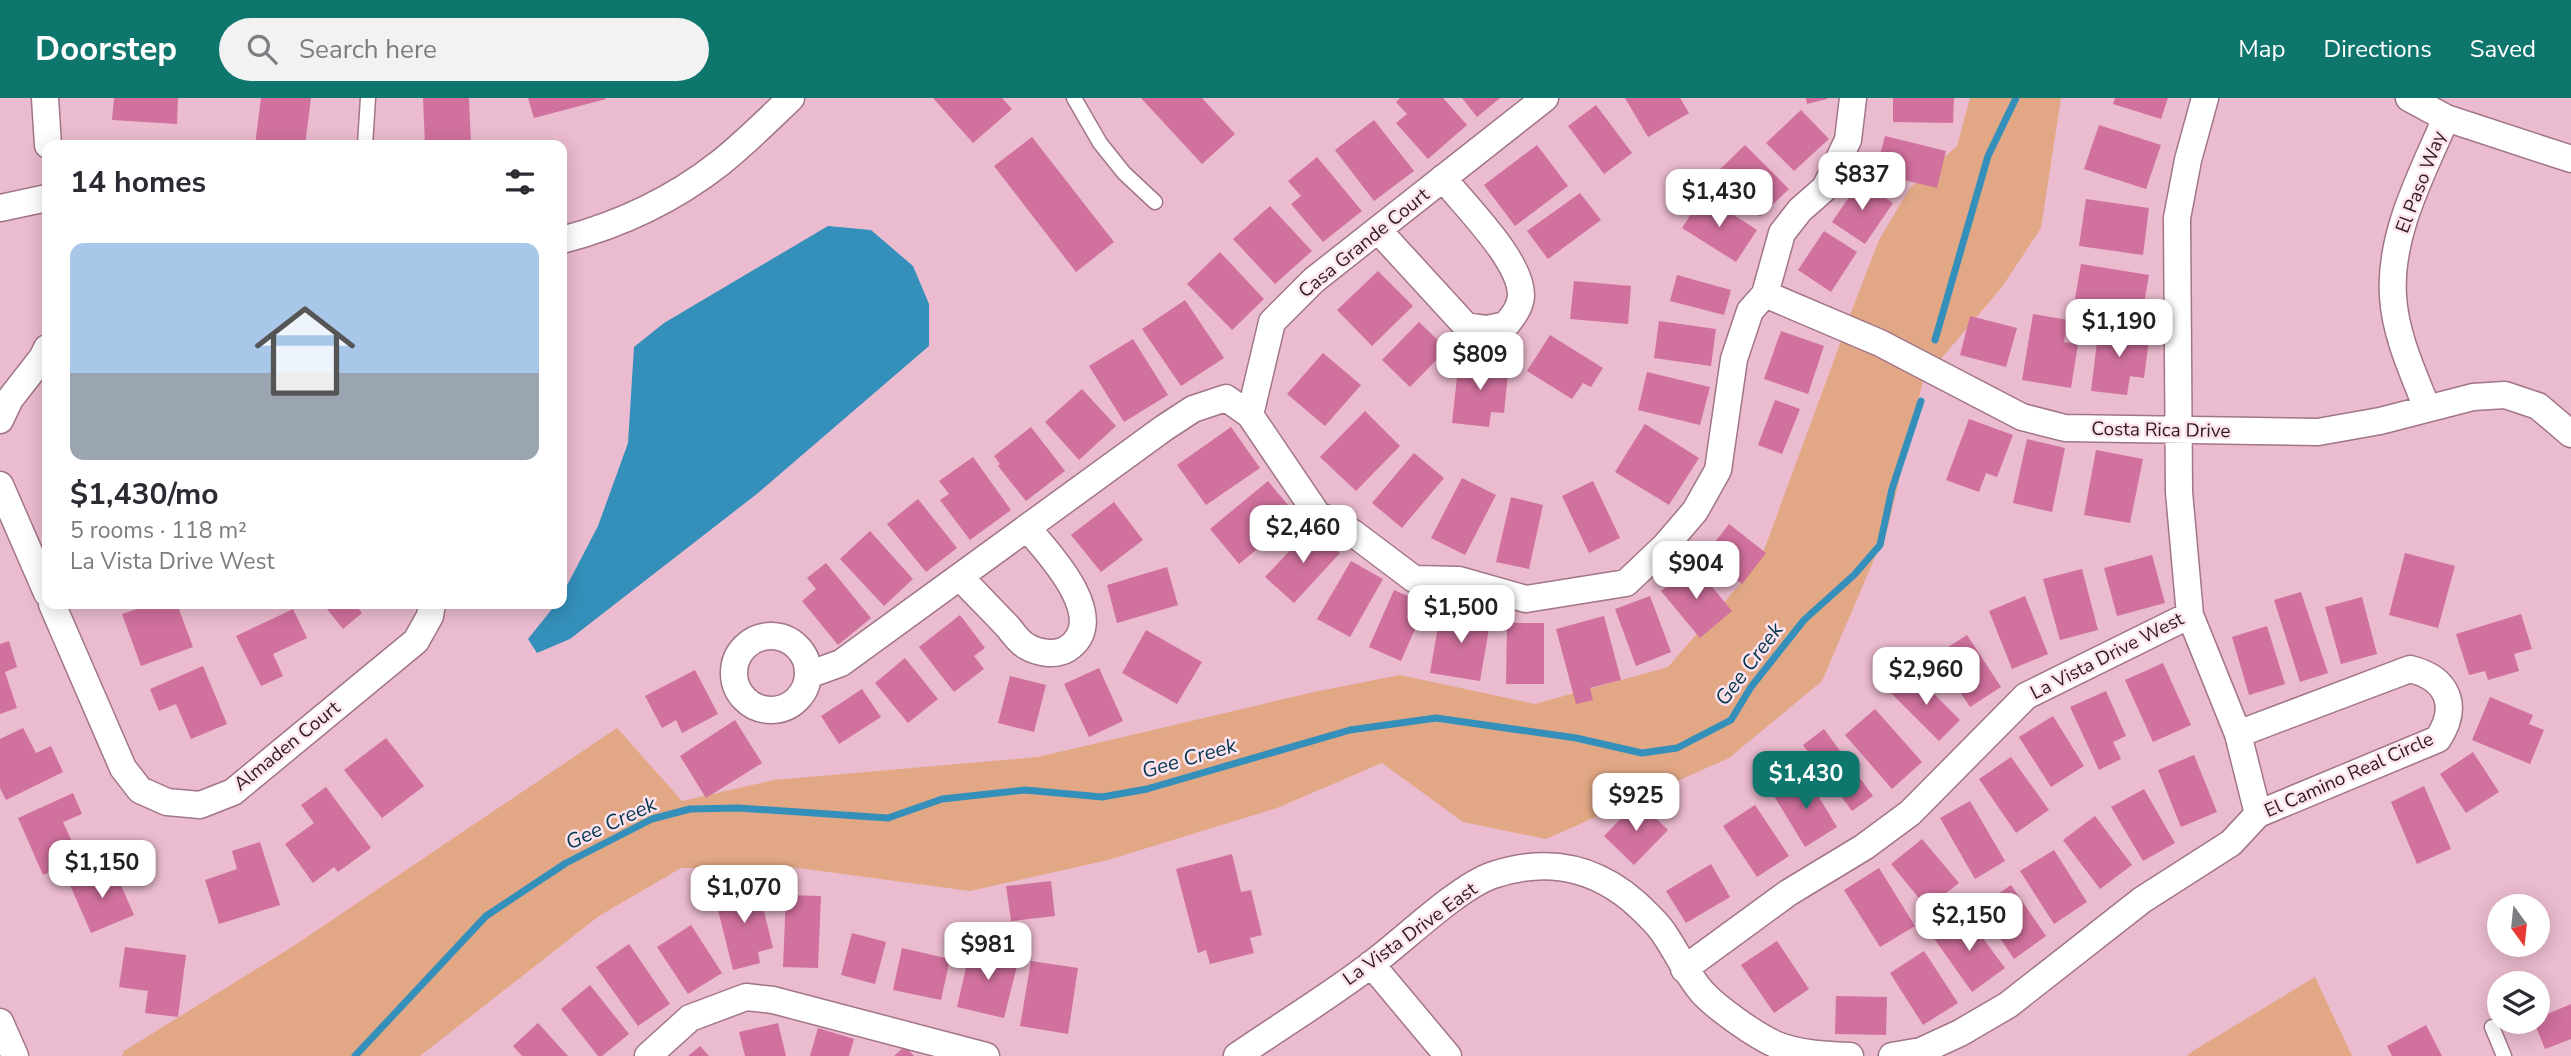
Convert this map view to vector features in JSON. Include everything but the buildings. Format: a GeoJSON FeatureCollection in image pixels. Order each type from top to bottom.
{"type":"FeatureCollection","features":[{"type":"Feature","properties":{"kind":"street"},"geometry":{"type":"LineString","coordinates":[[45,98],[48,140]]}},
{"type":"Feature","properties":{"kind":"street"},"geometry":{"type":"LineString","coordinates":[[567,239],[602,229],[656,206],[719,164],[791,98]]}},
{"type":"Feature","properties":{"kind":"street","name":"Casa Grande Court"},"geometry":{"type":"LineString","coordinates":[[1250,415],[1272,322],[1314,280],[1545,98]]}},
{"type":"Feature","properties":{"kind":"street"},"geometry":{"type":"LineString","coordinates":[[808,675],[841,663],[1193,409],[1226,398],[1250,415],[1317,514],[1353,533],[1414,579],[1459,580],[1527,599],[1626,583],[1665,546],[1695,512],[1717,470],[1734,359],[1750,310],[1765,294],[1782,233],[1800,210],[1825,188],[1848,140],[1853,98]]}},
{"type":"Feature","properties":{"kind":"street","name":"La Vista Drive West"},"geometry":{"type":"LineString","coordinates":[[1684,969],[1788,892],[1864,847],[1909,813],[2026,695],[2190,615],[2179,492],[2176,306],[2178,218],[2188,159],[2205,98]]}},
{"type":"Feature","properties":{"kind":"street"},"geometry":{"type":"LineString","coordinates":[[2409,98],[2445,118],[2571,159]]}},
{"type":"Feature","properties":{"kind":"street","name":"El Paso Way"},"geometry":{"type":"LineString","coordinates":[[2427,408],[2405,350],[2393,297],[2395,252],[2410,204],[2445,118]]}},
{"type":"Feature","properties":{"kind":"street"},"geometry":{"type":"LineString","coordinates":[[1378,230],[1466,326],[1487,329],[1506,325],[1519,306],[1521,295],[1517,275],[1507,256],[1443,178]]}},
{"type":"Feature","properties":{"kind":"street"},"geometry":{"type":"LineString","coordinates":[[0,208],[42,199]]}},
{"type":"Feature","properties":{"kind":"street","name":"Costa Rica Drive"},"geometry":{"type":"LineString","coordinates":[[1765,294],[1880,343],[2022,417],[2065,428],[2318,432],[2473,397],[2505,395],[2538,406],[2571,434]]}},
{"type":"Feature","properties":{"kind":"street"},"geometry":{"type":"LineString","coordinates":[[0,420],[10,399],[42,358]]}},
{"type":"Feature","properties":{"kind":"street"},"geometry":{"type":"LineString","coordinates":[[0,485],[42,582]]}},
{"type":"Feature","properties":{"kind":"street"},"geometry":{"type":"LineString","coordinates":[[960,577],[1025,646],[1049,654],[1066,649],[1079,637],[1085,620],[1075,593],[1053,557],[1027,528]]}},
{"type":"Feature","properties":{"kind":"street","name":"Almaden Court"},"geometry":{"type":"LineString","coordinates":[[54,609],[123,768],[141,790],[167,802],[200,805],[233,792],[416,640],[431,609]]}},
{"type":"Feature","properties":{"kind":"street"},"geometry":{"type":"LineString","coordinates":[[2190,615],[2238,734],[2258,814]]}},
{"type":"Feature","properties":{"kind":"street","name":"El Camino Real Circle"},"geometry":{"type":"LineString","coordinates":[[1892,1056],[1921,1051],[1960,1033],[2008,1005],[2142,900],[2231,843],[2258,814],[2438,739],[2445,728],[2449,704],[2444,690],[2436,680],[2427,673],[2410,669],[2238,734]]}},
{"type":"Feature","properties":{"kind":"street","name":"La Vista Drive East"},"geometry":{"type":"LineString","coordinates":[[1237,1056],[1371,964],[1475,884],[1492,875],[1531,867],[1552,866],[1581,870],[1628,894],[1664,933],[1684,969]]}},
{"type":"Feature","properties":{"kind":"street"},"geometry":{"type":"LineString","coordinates":[[1371,964],[1448,1056]]}},
{"type":"Feature","properties":{"kind":"street"},"geometry":{"type":"LineString","coordinates":[[1684,969],[1704,994],[1730,1016],[1777,1045],[1807,1054],[1850,1056]]}},
{"type":"Feature","properties":{"kind":"street"},"geometry":{"type":"LineString","coordinates":[[648,1056],[690,1018],[746,998],[773,1000],[986,1056]]}},
{"type":"Feature","properties":{"kind":"street"},"geometry":{"type":"LineString","coordinates":[[0,1022],[15,1056]]}},
{"type":"Feature","properties":{"kind":"lane"},"geometry":{"type":"LineString","coordinates":[[365,140],[368,98]]}},
{"type":"Feature","properties":{"kind":"lane"},"geometry":{"type":"LineString","coordinates":[[1074,98],[1100,143],[1124,173],[1155,202]]}},
{"type":"Feature","properties":{"kind":"lane"},"geometry":{"type":"LineString","coordinates":[[2495,1034],[2504,1056]]}},
{"type":"Feature","properties":{"kind":"shaded area"},"geometry":{"type":"Polygon","coordinates":[[[1970,98],[2061,98],[2041,228],[2002,287],[1940,360],[1850,315],[1879,240],[1910,188],[1957,146],[1970,98]]]}},
{"type":"Feature","properties":{"kind":"shaded area"},"geometry":{"type":"Polygon","coordinates":[[[1841,341],[1876,355],[1923,381],[1888,527],[1822,681],[1729,758],[1546,839],[1463,822],[1382,763],[1277,808],[1108,860],[970,891],[791,867],[681,868],[599,916],[420,1056],[122,1056],[124,1051],[292,947],[617,728],[682,801],[774,780],[1038,757],[1314,692],[1400,675],[1535,704],[1668,667],[1760,561],[1841,341]]]}},
{"type":"Feature","properties":{"kind":"shaded area"},"geometry":{"type":"Polygon","coordinates":[[[2315,977],[2352,1056],[2187,1056],[2193,1051],[2315,977]]]}},
{"type":"Feature","properties":{"kind":"water"},"geometry":{"type":"Polygon","coordinates":[[[828,226],[871,230],[913,266],[929,304],[929,346],[758,493],[570,639],[537,653],[528,639],[552,609],[567,609],[567,585],[598,526],[628,443],[634,347],[664,323],[828,226]]]}},
{"type":"Feature","properties":{"kind":"waterway","name":"Gee Creek"},"geometry":{"type":"LineString","coordinates":[[1935,340],[1988,156],[2016,98]]}},
{"type":"Feature","properties":{"kind":"waterway","name":"Gee Creek"},"geometry":{"type":"LineString","coordinates":[[355,1056],[486,916],[566,863],[652,819],[690,809],[738,808],[888,818],[942,799],[1025,790],[1102,797],[1147,789],[1350,730],[1436,718],[1576,738],[1642,753],[1677,748],[1731,720],[1751,687],[1804,620],[1854,575],[1880,545],[1892,489],[1921,401]]}}]}
